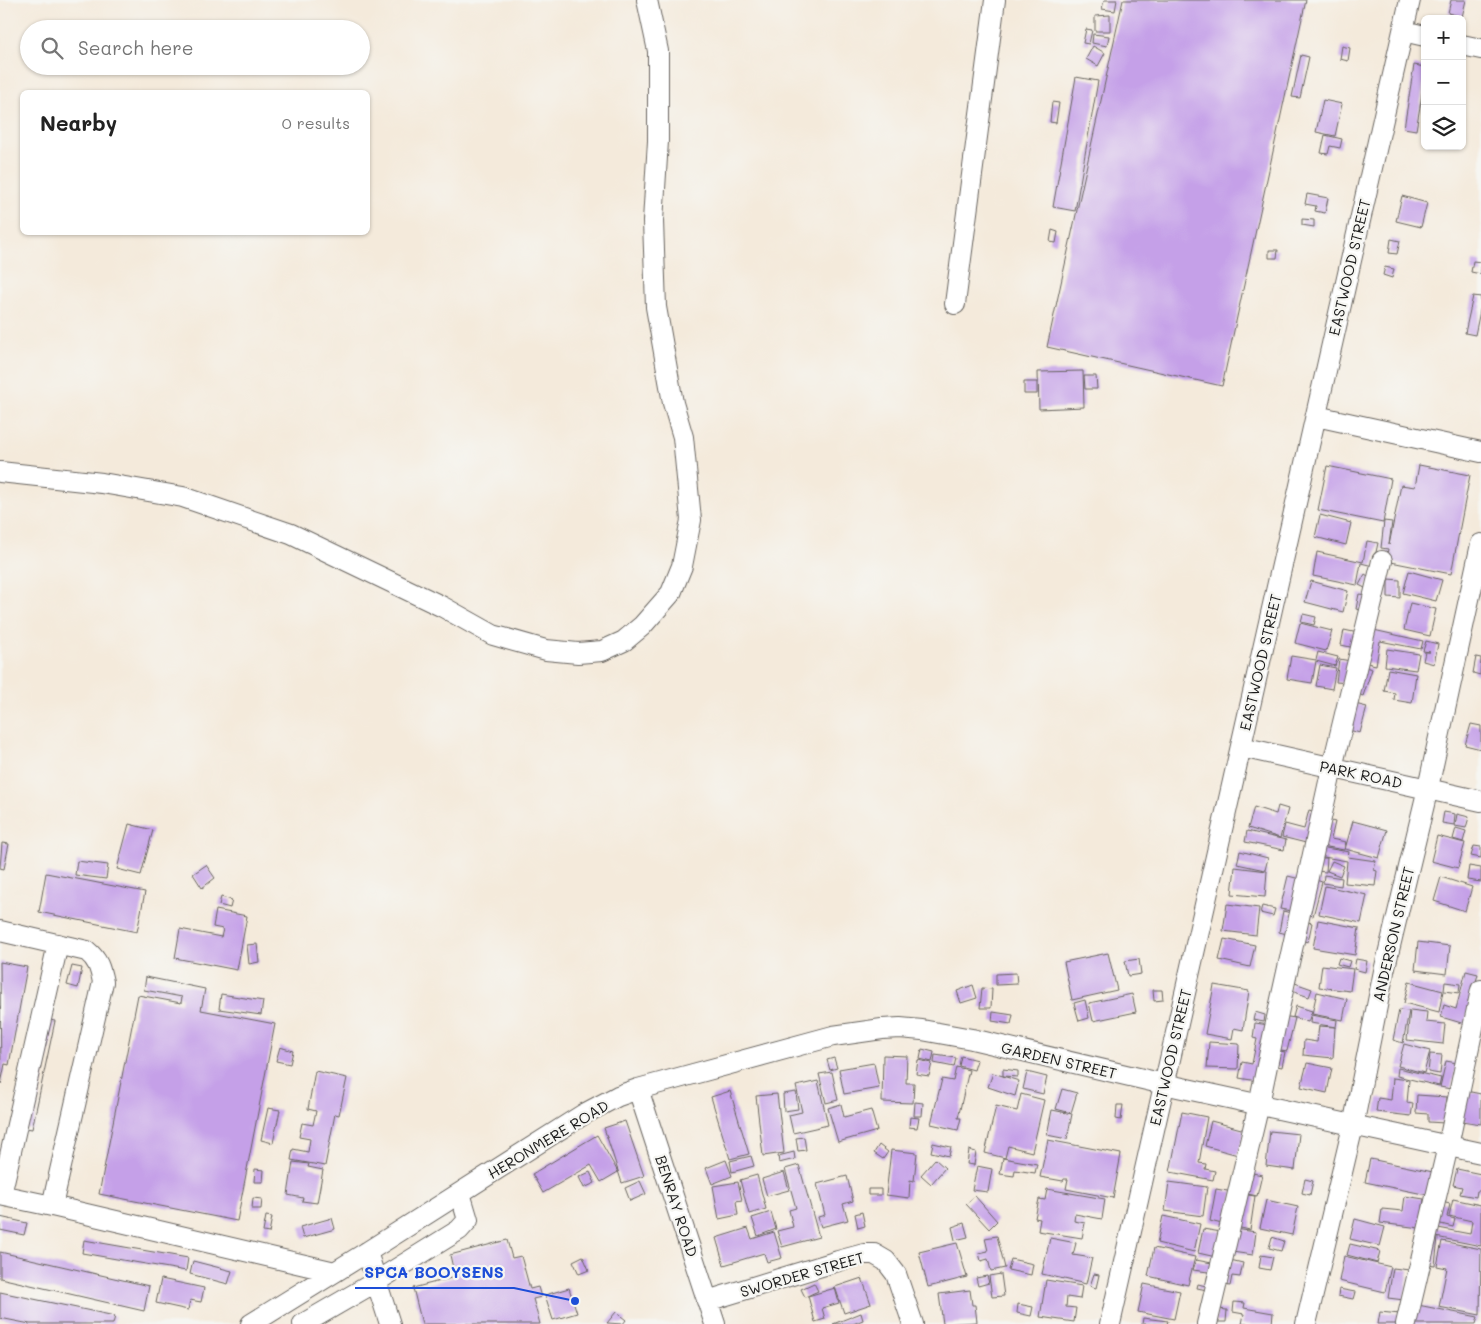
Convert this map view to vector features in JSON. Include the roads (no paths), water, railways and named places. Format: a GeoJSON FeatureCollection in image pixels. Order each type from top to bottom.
{"type":"FeatureCollection","features":[{"type":"Feature","properties":{"kind":"street"},"geometry":{"type":"LineString","coordinates":[[0,472],[102,483],[183,497],[291,534],[443,607],[493,635],[546,650],[578,653],[602,651],[624,641],[642,626],[670,593],[682,566],[691,520],[683,437],[673,404],[656,307],[654,221],[658,141],[658,51],[647,0]]}},
{"type":"Feature","properties":{"kind":"street"},"geometry":{"type":"LineString","coordinates":[[955,304],[995,0]]}},
{"type":"Feature","properties":{"kind":"street","name":"EASTWOOD STREET"},"geometry":{"type":"LineString","coordinates":[[1110,1324],[1410,0]]}},
{"type":"Feature","properties":{"kind":"street"},"geometry":{"type":"LineString","coordinates":[[1403,31],[1421,35]]}},
{"type":"Feature","properties":{"kind":"street"},"geometry":{"type":"LineString","coordinates":[[1466,46],[1481,50]]}},
{"type":"Feature","properties":{"kind":"street"},"geometry":{"type":"LineString","coordinates":[[1316,416],[1481,452]]}},
{"type":"Feature","properties":{"kind":"street","name":"ANDERSON STREET"},"geometry":{"type":"LineString","coordinates":[[1306,1324],[1353,1126],[1384,971],[1428,788],[1481,544]]}},
{"type":"Feature","properties":{"kind":"street"},"geometry":{"type":"LineString","coordinates":[[1207,1324],[1260,1104],[1332,768],[1382,561]]}},
{"type":"Feature","properties":{"kind":"street","name":"PARK ROAD"},"geometry":{"type":"LineString","coordinates":[[1241,747],[1481,801]]}},
{"type":"Feature","properties":{"kind":"street"},"geometry":{"type":"LineString","coordinates":[[0,930],[87,951],[95,958],[100,967],[103,982],[52,1206]]}},
{"type":"Feature","properties":{"kind":"street"},"geometry":{"type":"LineString","coordinates":[[58,944],[0,1195],[336,1272]]}},
{"type":"Feature","properties":{"kind":"street"},"geometry":{"type":"LineString","coordinates":[[1406,1324],[1448,1146],[1481,990]]}},
{"type":"Feature","properties":{"kind":"street","name":"GARDEN STREET"},"geometry":{"type":"LineString","coordinates":[[638,1089],[833,1036],[900,1028],[922,1030],[972,1040],[1481,1153]]}},
{"type":"Feature","properties":{"kind":"street","name":"HERONMERE ROAD"},"geometry":{"type":"LineString","coordinates":[[251,1324],[584,1114],[618,1096],[638,1089]]}},
{"type":"Feature","properties":{"kind":"street","name":"BENRAY ROAD"},"geometry":{"type":"LineString","coordinates":[[638,1089],[715,1324]]}},
{"type":"Feature","properties":{"kind":"street"},"geometry":{"type":"LineString","coordinates":[[303,1324],[459,1230],[468,1220],[460,1193]]}},
{"type":"Feature","properties":{"kind":"street"},"geometry":{"type":"LineString","coordinates":[[367,1252],[390,1324]]}},
{"type":"Feature","properties":{"kind":"street","name":"SWORDER STREET"},"geometry":{"type":"LineString","coordinates":[[708,1301],[845,1259],[864,1254],[874,1254],[886,1261],[896,1274],[912,1324]]}},
{"type":"Feature","properties":{"kind":"place","name":"SPCA BOOYSENS"},"geometry":{"type":"Point","coordinates":[575,1301]}}]}
